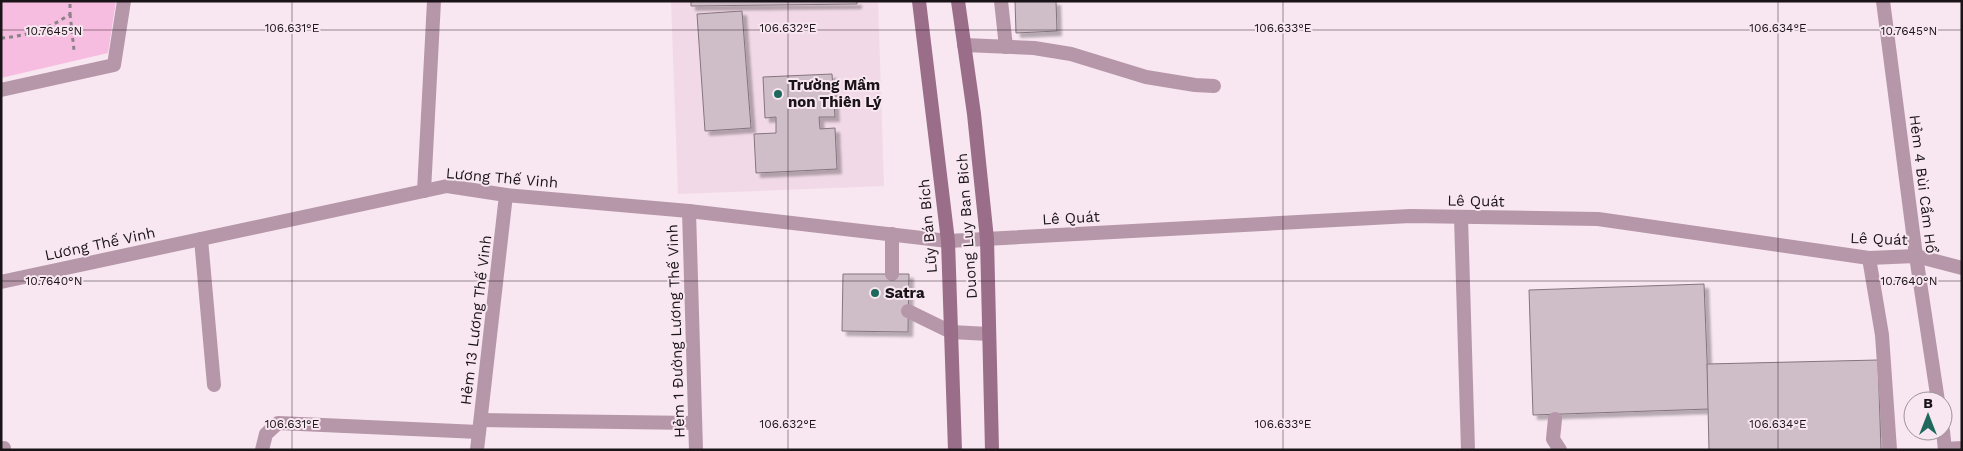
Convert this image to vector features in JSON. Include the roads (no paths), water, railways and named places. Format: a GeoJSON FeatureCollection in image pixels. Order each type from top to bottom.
{"type":"FeatureCollection","features":[{"type":"Feature","properties":{"kind":"main road","name":"Lũy Bán Bích"},"geometry":{"type":"LineString","coordinates":[[919,1],[948,241],[955,450]]}},
{"type":"Feature","properties":{"kind":"main road","name":"Duong Luy Ban Bich"},"geometry":{"type":"LineString","coordinates":[[958,1],[974,114],[987,239],[992,450]]}},
{"type":"Feature","properties":{"kind":"street"},"geometry":{"type":"LineString","coordinates":[[1,90],[114,65],[124,1]]}},
{"type":"Feature","properties":{"kind":"street"},"geometry":{"type":"LineString","coordinates":[[424,191],[434,1]]}},
{"type":"Feature","properties":{"kind":"street"},"geometry":{"type":"LineString","coordinates":[[1000,1],[1006,47]]}},
{"type":"Feature","properties":{"kind":"street","name":"Hẻm 4 Bùi Cầm Hổ"},"geometry":{"type":"LineString","coordinates":[[1883,1],[1916,256],[1936,391]]}},
{"type":"Feature","properties":{"kind":"street"},"geometry":{"type":"LineString","coordinates":[[964,45],[1034,48],[1071,54],[1146,77],[1195,85],[1214,86]]}},
{"type":"Feature","properties":{"kind":"street","name":"Lương Thế Vinh"},"geometry":{"type":"LineString","coordinates":[[1,282],[447,186],[506,194],[689,210],[948,241]]}},
{"type":"Feature","properties":{"kind":"street","name":"Hẻm 13 Lương Thế Vinh"},"geometry":{"type":"LineString","coordinates":[[476,450],[506,194]]}},
{"type":"Feature","properties":{"kind":"street","name":"Hẻm 1 Đường Lương Thế Vinh"},"geometry":{"type":"LineString","coordinates":[[689,210],[696,450]]}},
{"type":"Feature","properties":{"kind":"street","name":"Lê Quát"},"geometry":{"type":"LineString","coordinates":[[948,241],[1410,216],[1598,218],[1869,258],[1916,256],[1962,268]]}},
{"type":"Feature","properties":{"kind":"street"},"geometry":{"type":"LineString","coordinates":[[1461,216],[1468,450]]}},
{"type":"Feature","properties":{"kind":"street"},"geometry":{"type":"LineString","coordinates":[[892,234],[892,274]]}},
{"type":"Feature","properties":{"kind":"street"},"geometry":{"type":"LineString","coordinates":[[201,239],[214,385]]}},
{"type":"Feature","properties":{"kind":"street"},"geometry":{"type":"LineString","coordinates":[[1869,258],[1882,335],[1890,450]]}},
{"type":"Feature","properties":{"kind":"street"},"geometry":{"type":"LineString","coordinates":[[908,311],[951,332],[989,334]]}},
{"type":"Feature","properties":{"kind":"street"},"geometry":{"type":"LineString","coordinates":[[1554,420],[1553,439],[1560,450]]}},
{"type":"Feature","properties":{"kind":"street"},"geometry":{"type":"LineString","coordinates":[[262,450],[266,434],[278,424],[480,426],[695,424]]}},
{"type":"Feature","properties":{"kind":"street"},"geometry":{"type":"LineString","coordinates":[[1945,449],[1962,448]]}},
{"type":"Feature","properties":{"kind":"place","name":"Trường Mầm non Thiên Lý"},"geometry":{"type":"Point","coordinates":[778,94]}},
{"type":"Feature","properties":{"kind":"place","name":"Satra"},"geometry":{"type":"Point","coordinates":[875,293]}}]}
